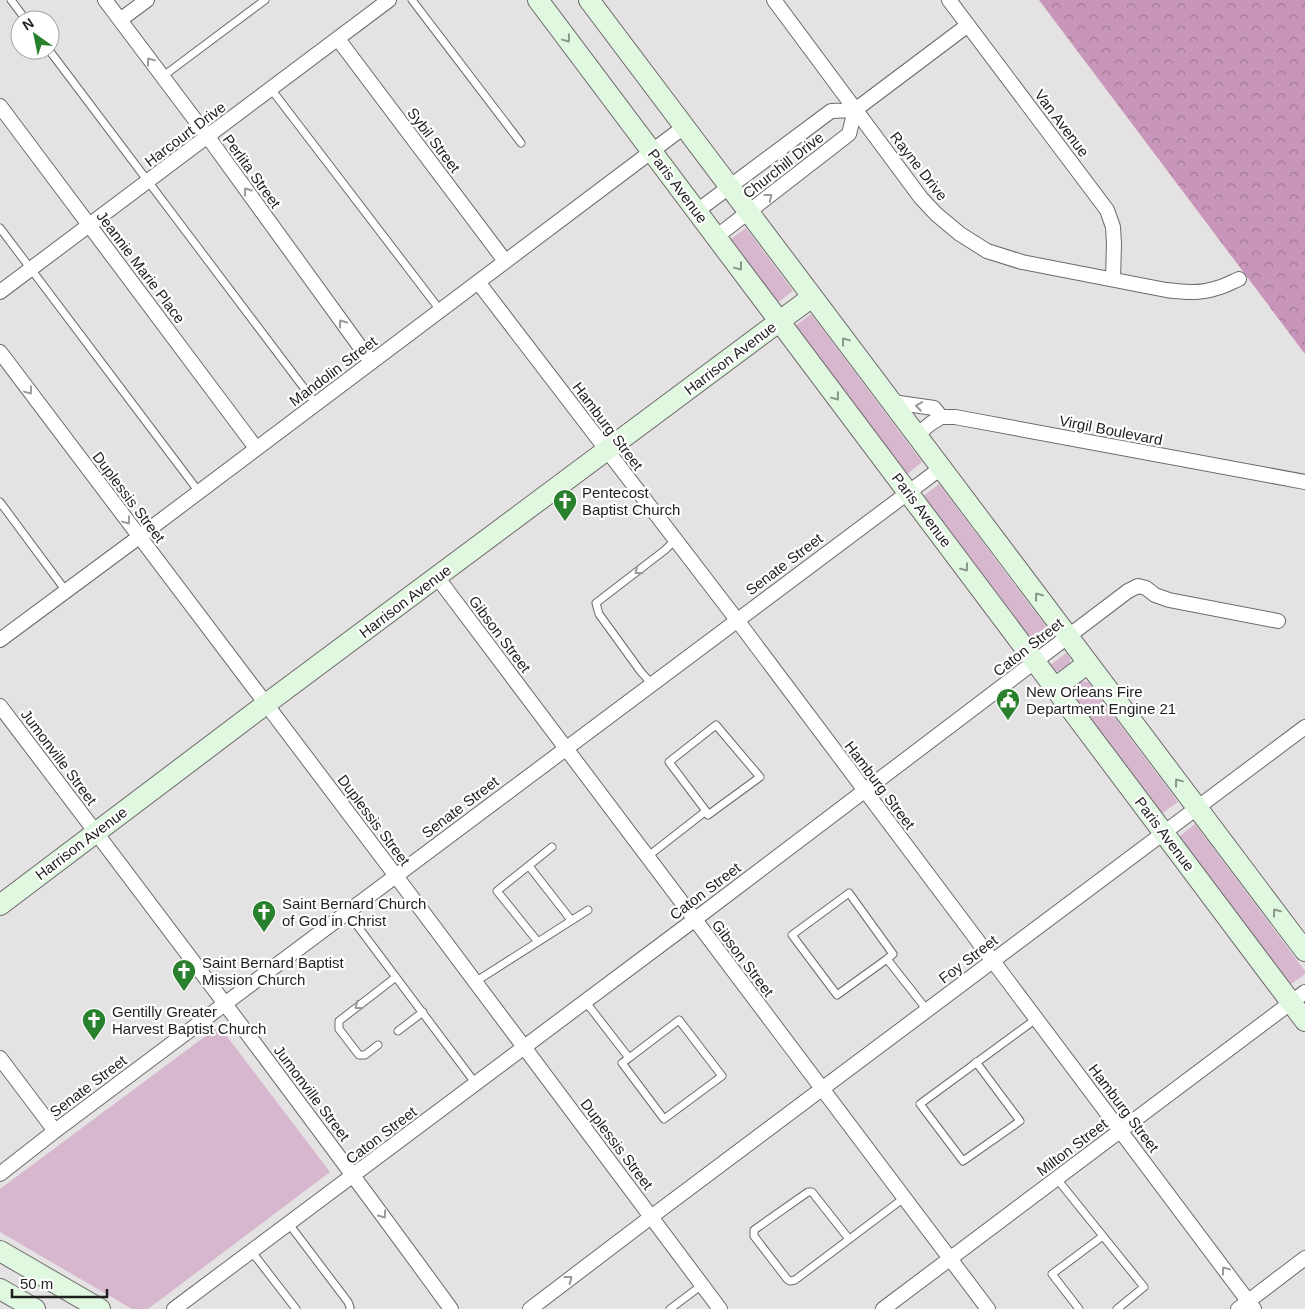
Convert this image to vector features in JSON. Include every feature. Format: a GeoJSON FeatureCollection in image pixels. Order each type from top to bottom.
{"type":"FeatureCollection","features":[{"type":"Feature","properties":{"kind":"street","name":"Perlita Street"},"geometry":{"type":"LineString","coordinates":[[104,0],[208,137],[371,362]]}},
{"type":"Feature","properties":{"kind":"street"},"geometry":{"type":"LineString","coordinates":[[120,20],[147,0]]}},
{"type":"Feature","properties":{"kind":"street","name":"Harcourt Drive"},"geometry":{"type":"LineString","coordinates":[[0,292],[389,0]]}},
{"type":"Feature","properties":{"kind":"street","name":"Paris Avenue"},"geometry":{"type":"LineString","coordinates":[[538,0],[1164,833],[1298,997],[1305,1020]]}},
{"type":"Feature","properties":{"kind":"street"},"geometry":{"type":"LineString","coordinates":[[589,0],[1305,951]]}},
{"type":"Feature","properties":{"kind":"street","name":"Rayne Drive"},"geometry":{"type":"LineString","coordinates":[[774,0],[921,198],[936,214],[960,234],[987,251],[1022,262],[1166,290],[1204,291],[1218,288],[1239,279]]}},
{"type":"Feature","properties":{"kind":"street","name":"Van Avenue"},"geometry":{"type":"LineString","coordinates":[[949,0],[1107,210],[1113,227],[1112,279]]}},
{"type":"Feature","properties":{"kind":"street"},"geometry":{"type":"LineString","coordinates":[[855,110],[968,25]]}},
{"type":"Feature","properties":{"kind":"street","name":"Sybil Street"},"geometry":{"type":"LineString","coordinates":[[338,38],[504,262]]}},
{"type":"Feature","properties":{"kind":"street","name":"Jeannie Marie Place"},"geometry":{"type":"LineString","coordinates":[[0,106],[256,448]]}},
{"type":"Feature","properties":{"kind":"street","name":"Churchill Drive"},"geometry":{"type":"LineString","coordinates":[[697,211],[831,111],[855,110],[849,134],[716,237]]}},
{"type":"Feature","properties":{"kind":"street","name":"Mandolin Street"},"geometry":{"type":"LineString","coordinates":[[0,640],[684,127]]}},
{"type":"Feature","properties":{"kind":"street","name":"Hamburg Street"},"geometry":{"type":"LineString","coordinates":[[478,282],[737,620],[1121,1131],[1246,1306]]}},
{"type":"Feature","properties":{"kind":"street","name":"Harrison Avenue"},"geometry":{"type":"LineString","coordinates":[[0,905],[812,297]]}},
{"type":"Feature","properties":{"kind":"street","name":"Duplessis Street"},"geometry":{"type":"LineString","coordinates":[[0,352],[720,1309]]}},
{"type":"Feature","properties":{"kind":"street"},"geometry":{"type":"LineString","coordinates":[[892,402],[934,408],[941,418],[917,435]]}},
{"type":"Feature","properties":{"kind":"street","name":"Virgil Boulevard"},"geometry":{"type":"LineString","coordinates":[[941,418],[955,417],[1305,482]]}},
{"type":"Feature","properties":{"kind":"street","name":"Senate Street"},"geometry":{"type":"LineString","coordinates":[[0,1174],[941,468]]}},
{"type":"Feature","properties":{"kind":"street","name":"Gibson Street"},"geometry":{"type":"LineString","coordinates":[[437,577],[988,1309]]}},
{"type":"Feature","properties":{"kind":"street","name":"Caton Street"},"geometry":{"type":"LineString","coordinates":[[174,1309],[354,1176],[1128,591],[1138,586],[1169,600],[1278,621]]}},
{"type":"Feature","properties":{"kind":"street"},"geometry":{"type":"LineString","coordinates":[[1055,688],[1088,663]]}},
{"type":"Feature","properties":{"kind":"street","name":"Jumonville Street"},"geometry":{"type":"LineString","coordinates":[[0,706],[226,1003],[451,1309]]}},
{"type":"Feature","properties":{"kind":"street","name":"Foy Street"},"geometry":{"type":"LineString","coordinates":[[651,1217],[1305,727]]}},
{"type":"Feature","properties":{"kind":"street","name":"Milton Street"},"geometry":{"type":"LineString","coordinates":[[883,1309],[1298,997]]}},
{"type":"Feature","properties":{"kind":"street"},"geometry":{"type":"LineString","coordinates":[[0,1058],[55,1131]]}},
{"type":"Feature","properties":{"kind":"street"},"geometry":{"type":"LineString","coordinates":[[530,1309],[651,1217]]}},
{"type":"Feature","properties":{"kind":"street"},"geometry":{"type":"LineString","coordinates":[[0,1250],[100,1309]]}},
{"type":"Feature","properties":{"kind":"street"},"geometry":{"type":"LineString","coordinates":[[1246,1306],[1305,1258]]}},
{"type":"Feature","properties":{"kind":"street"},"geometry":{"type":"LineString","coordinates":[[0,1289],[35,1309]]}},
{"type":"Feature","properties":{"kind":"lane"},"geometry":{"type":"LineString","coordinates":[[162,77],[264,0]]}},
{"type":"Feature","properties":{"kind":"lane"},"geometry":{"type":"LineString","coordinates":[[412,0],[521,143]]}},
{"type":"Feature","properties":{"kind":"lane"},"geometry":{"type":"LineString","coordinates":[[56,60],[316,404]]}},
{"type":"Feature","properties":{"kind":"lane"},"geometry":{"type":"LineString","coordinates":[[271,89],[440,310]]}},
{"type":"Feature","properties":{"kind":"lane"},"geometry":{"type":"LineString","coordinates":[[0,228],[199,492]]}},
{"type":"Feature","properties":{"kind":"lane"},"geometry":{"type":"LineString","coordinates":[[0,502],[66,591]]}},
{"type":"Feature","properties":{"kind":"lane"},"geometry":{"type":"LineString","coordinates":[[652,684],[641,672],[599,614],[596,603],[676,540]]}},
{"type":"Feature","properties":{"kind":"lane"},"geometry":{"type":"LineString","coordinates":[[716,725],[760,777],[708,815],[706,811],[669,762],[716,725]]}},
{"type":"Feature","properties":{"kind":"lane"},"geometry":{"type":"LineString","coordinates":[[648,857],[706,811]]}},
{"type":"Feature","properties":{"kind":"lane"},"geometry":{"type":"LineString","coordinates":[[538,942],[497,891],[552,847]]}},
{"type":"Feature","properties":{"kind":"lane"},"geometry":{"type":"LineString","coordinates":[[529,866],[571,920]]}},
{"type":"Feature","properties":{"kind":"lane"},"geometry":{"type":"LineString","coordinates":[[849,893],[893,954],[886,959],[837,995],[792,936],[849,893]]}},
{"type":"Feature","properties":{"kind":"lane"},"geometry":{"type":"LineString","coordinates":[[475,982],[588,910]]}},
{"type":"Feature","properties":{"kind":"lane"},"geometry":{"type":"LineString","coordinates":[[348,912],[476,1084]]}},
{"type":"Feature","properties":{"kind":"lane"},"geometry":{"type":"LineString","coordinates":[[886,959],[927,1010]]}},
{"type":"Feature","properties":{"kind":"lane"},"geometry":{"type":"LineString","coordinates":[[378,1046],[365,1055],[359,1055],[340,1029],[340,1021],[396,977]]}},
{"type":"Feature","properties":{"kind":"lane"},"geometry":{"type":"LineString","coordinates":[[585,1001],[629,1058]]}},
{"type":"Feature","properties":{"kind":"lane"},"geometry":{"type":"LineString","coordinates":[[398,1031],[423,1012]]}},
{"type":"Feature","properties":{"kind":"lane"},"geometry":{"type":"LineString","coordinates":[[976,1062],[1020,1121],[963,1161],[920,1104],[976,1062],[1036,1019]]}},
{"type":"Feature","properties":{"kind":"lane"},"geometry":{"type":"LineString","coordinates":[[679,1020],[722,1076],[664,1119],[622,1063],[629,1058],[679,1020]]}},
{"type":"Feature","properties":{"kind":"lane"},"geometry":{"type":"LineString","coordinates":[[1057,1178],[1144,1287],[1117,1309]]}},
{"type":"Feature","properties":{"kind":"lane"},"geometry":{"type":"LineString","coordinates":[[849,1239],[812,1192],[808,1192],[754,1230],[754,1236],[787,1279],[790,1281],[795,1280],[904,1198]]}},
{"type":"Feature","properties":{"kind":"lane"},"geometry":{"type":"LineString","coordinates":[[289,1224],[348,1302],[350,1309]]}},
{"type":"Feature","properties":{"kind":"lane"},"geometry":{"type":"LineString","coordinates":[[1079,1309],[1052,1274],[1103,1236]]}},
{"type":"Feature","properties":{"kind":"lane"},"geometry":{"type":"LineString","coordinates":[[252,1252],[296,1309]]}},
{"type":"Feature","properties":{"kind":"lane"},"geometry":{"type":"LineString","coordinates":[[670,1309],[702,1285]]}},
{"type":"Feature","properties":{"kind":"shaded area"},"geometry":{"type":"Polygon","coordinates":[[[746,228],[793,291],[777,303],[729,240],[746,228]]]}},
{"type":"Feature","properties":{"kind":"shaded area"},"geometry":{"type":"Polygon","coordinates":[[[811,314],[922,462],[906,475],[794,327],[811,314]]]}},
{"type":"Feature","properties":{"kind":"shaded area"},"geometry":{"type":"Polygon","coordinates":[[[939,484],[1050,632],[1033,645],[922,497],[939,484]]]}},
{"type":"Feature","properties":{"kind":"shaded area"},"geometry":{"type":"Polygon","coordinates":[[[1066,653],[1070,658],[1070,663],[1059,671],[1053,671],[1049,666],[1066,653]]]}},
{"type":"Feature","properties":{"kind":"shaded area"},"geometry":{"type":"Polygon","coordinates":[[[1082,681],[1088,682],[1178,802],[1161,814],[1071,694],[1071,689],[1082,681]]]}},
{"type":"Feature","properties":{"kind":"shaded area"},"geometry":{"type":"Polygon","coordinates":[[[1195,824],[1305,971],[1305,974],[1290,985],[1179,837],[1195,824]]]}},
{"type":"Feature","properties":{"kind":"shaded area"},"geometry":{"type":"Polygon","coordinates":[[[219,1026],[330,1172],[148,1309],[132,1309],[0,1232],[0,1189],[219,1026]]]}},
{"type":"Feature","properties":{"kind":"green space"},"geometry":{"type":"Polygon","coordinates":[[[1039,0],[1305,0],[1305,354],[1039,0]]]}},
{"type":"Feature","properties":{"kind":"place","name":"Pentecost Baptist Church"},"geometry":{"type":"Point","coordinates":[565,522]}},
{"type":"Feature","properties":{"kind":"place","name":"New Orleans Fire Department Engine 21"},"geometry":{"type":"Point","coordinates":[1008,721]}},
{"type":"Feature","properties":{"kind":"place","name":"Saint Bernard Church of God in Christ"},"geometry":{"type":"Point","coordinates":[264,933]}},
{"type":"Feature","properties":{"kind":"place","name":"Saint Bernard Baptist Mission Church"},"geometry":{"type":"Point","coordinates":[184,992]}},
{"type":"Feature","properties":{"kind":"place","name":"Gentilly Greater Harvest Baptist Church"},"geometry":{"type":"Point","coordinates":[94,1041]}}]}
